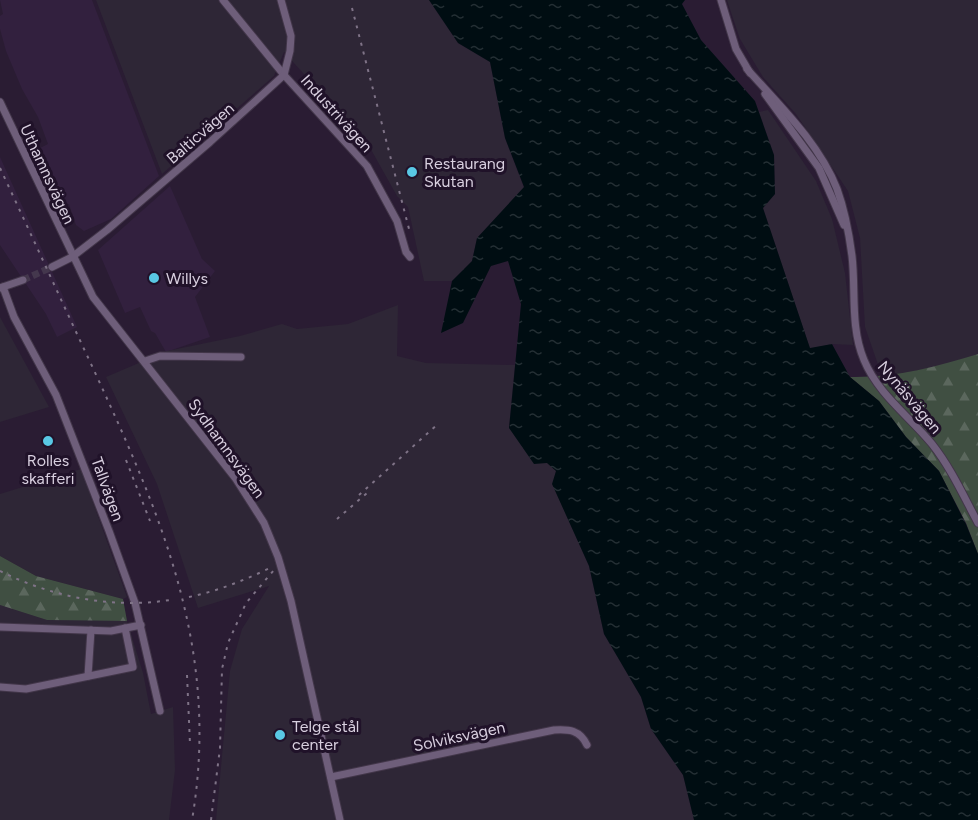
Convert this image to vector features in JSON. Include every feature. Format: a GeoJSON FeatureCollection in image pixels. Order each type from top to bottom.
{"type":"FeatureCollection","features":[{"type":"Feature","properties":{"kind":"street","name":"Industrivägen"},"geometry":{"type":"LineString","coordinates":[[223,0],[284,75],[367,166],[397,221],[406,252],[410,257]]}},
{"type":"Feature","properties":{"kind":"street"},"geometry":{"type":"LineString","coordinates":[[281,0],[291,36],[284,75]]}},
{"type":"Feature","properties":{"kind":"street","name":"Nynäsvägen"},"geometry":{"type":"LineString","coordinates":[[721,0],[730,35],[747,69],[802,131],[825,165],[836,188],[845,216],[854,273],[855,324],[859,349],[864,362],[880,387],[938,453],[978,523]]}},
{"type":"Feature","properties":{"kind":"street","name":"Balticvägen"},"geometry":{"type":"LineString","coordinates":[[52,267],[72,257],[159,187],[284,75]]}},
{"type":"Feature","properties":{"kind":"street","name":"Uthamnsvägen"},"geometry":{"type":"LineString","coordinates":[[0,102],[72,257]]}},
{"type":"Feature","properties":{"kind":"street","name":"Sydhamnsvägen"},"geometry":{"type":"LineString","coordinates":[[72,257],[93,297],[236,479],[264,523],[278,557],[291,601],[340,820]]}},
{"type":"Feature","properties":{"kind":"street"},"geometry":{"type":"LineString","coordinates":[[1,287],[22,280]]}},
{"type":"Feature","properties":{"kind":"street","name":"Tallvägen"},"geometry":{"type":"LineString","coordinates":[[1,287],[14,317],[56,395],[73,435],[135,603],[160,711]]}},
{"type":"Feature","properties":{"kind":"street"},"geometry":{"type":"LineString","coordinates":[[145,361],[160,356],[241,357]]}},
{"type":"Feature","properties":{"kind":"street"},"geometry":{"type":"LineString","coordinates":[[0,627],[111,631],[141,625]]}},
{"type":"Feature","properties":{"kind":"street"},"geometry":{"type":"LineString","coordinates":[[0,687],[26,689],[133,667],[124,628]]}},
{"type":"Feature","properties":{"kind":"street"},"geometry":{"type":"LineString","coordinates":[[88,676],[91,630]]}},
{"type":"Feature","properties":{"kind":"street","name":"Solviksvägen"},"geometry":{"type":"LineString","coordinates":[[331,777],[554,730],[570,729],[579,734],[587,745]]}},
{"type":"Feature","properties":{"kind":"shaded area"},"geometry":{"type":"Polygon","coordinates":[[[0,0],[92,0],[159,176],[111,219],[84,231],[76,225],[69,204],[62,204],[38,149],[48,144],[38,117],[22,89],[6,51],[0,29],[0,16],[3,14],[0,0]]]}},
{"type":"Feature","properties":{"kind":"shaded area"},"geometry":{"type":"Polygon","coordinates":[[[96,0],[429,0],[458,43],[490,62],[505,138],[524,188],[477,238],[472,261],[452,281],[424,281],[408,207],[397,196],[369,146],[284,52],[274,76],[162,174],[96,0]]]}},
{"type":"Feature","properties":{"kind":"shaded area"},"geometry":{"type":"Polygon","coordinates":[[[727,0],[978,0],[978,354],[935,368],[882,376],[865,327],[860,238],[848,191],[796,114],[763,77],[740,39],[727,0]]]}},
{"type":"Feature","properties":{"kind":"shaded area"},"geometry":{"type":"Polygon","coordinates":[[[768,110],[816,181],[832,219],[845,273],[853,345],[832,344],[810,349],[763,208],[775,194],[774,155],[759,112],[768,110]]]}},
{"type":"Feature","properties":{"kind":"shaded area"},"geometry":{"type":"Polygon","coordinates":[[[0,157],[77,327],[57,337],[46,314],[0,245],[0,157]]]}},
{"type":"Feature","properties":{"kind":"shaded area"},"geometry":{"type":"Polygon","coordinates":[[[170,186],[202,259],[215,271],[195,297],[210,337],[166,352],[155,333],[151,331],[140,307],[125,313],[98,250],[170,186]]]}},
{"type":"Feature","properties":{"kind":"shaded area"},"geometry":{"type":"Polygon","coordinates":[[[398,305],[397,356],[426,363],[515,365],[509,428],[556,471],[553,485],[589,566],[604,634],[641,697],[651,729],[683,775],[694,820],[216,820],[230,671],[242,629],[269,586],[198,608],[157,484],[106,377],[167,351],[240,336],[282,324],[297,329],[348,324],[398,305]]]}},
{"type":"Feature","properties":{"kind":"shaded area"},"geometry":{"type":"Polygon","coordinates":[[[0,317],[49,407],[0,422],[0,317]]]}},
{"type":"Feature","properties":{"kind":"shaded area"},"geometry":{"type":"Polygon","coordinates":[[[81,469],[127,597],[123,599],[36,576],[0,556],[0,494],[81,469]]]}},
{"type":"Feature","properties":{"kind":"shaded area"},"geometry":{"type":"Polygon","coordinates":[[[0,605],[47,620],[127,621],[143,673],[151,714],[173,707],[175,770],[169,820],[0,820],[0,605]]]}},
{"type":"Feature","properties":{"kind":"green space"},"geometry":{"type":"Polygon","coordinates":[[[978,354],[978,554],[966,523],[939,471],[906,437],[879,401],[850,377],[883,376],[915,371],[978,354]]]}},
{"type":"Feature","properties":{"kind":"green space"},"geometry":{"type":"Polygon","coordinates":[[[0,556],[36,576],[123,599],[127,621],[47,620],[0,605],[0,556]]]}},
{"type":"Feature","properties":{"kind":"water"},"geometry":{"type":"Polygon","coordinates":[[[429,0],[685,0],[682,4],[701,40],[755,101],[774,155],[775,194],[763,208],[810,348],[832,344],[850,377],[879,401],[906,437],[939,471],[966,524],[978,554],[978,820],[694,820],[683,775],[651,729],[641,697],[604,634],[589,566],[552,484],[556,471],[547,463],[534,464],[509,428],[521,304],[508,261],[491,266],[463,323],[441,333],[452,281],[472,261],[477,238],[524,187],[505,138],[490,62],[458,43],[429,0]]]}},
{"type":"Feature","properties":{"kind":"tunnel"},"geometry":{"type":"LineString","coordinates":[[23,280],[52,267]]}},
{"type":"Feature","properties":{"kind":"railway"},"geometry":{"type":"LineString","coordinates":[[352,8],[409,229]]}},
{"type":"Feature","properties":{"kind":"railway"},"geometry":{"type":"LineString","coordinates":[[0,168],[141,476],[162,530],[179,585],[191,641],[198,698],[199,758],[192,820]]}},
{"type":"Feature","properties":{"kind":"railway"},"geometry":{"type":"LineString","coordinates":[[359,495],[438,424]]}},
{"type":"Feature","properties":{"kind":"railway"},"geometry":{"type":"LineString","coordinates":[[126,460],[150,521]]}},
{"type":"Feature","properties":{"kind":"railway"},"geometry":{"type":"LineString","coordinates":[[337,519],[367,493]]}},
{"type":"Feature","properties":{"kind":"railway"},"geometry":{"type":"LineString","coordinates":[[189,597],[231,585],[272,567]]}},
{"type":"Feature","properties":{"kind":"railway"},"geometry":{"type":"LineString","coordinates":[[211,820],[220,748],[222,669],[228,643],[246,603],[274,570]]}},
{"type":"Feature","properties":{"kind":"railway"},"geometry":{"type":"LineString","coordinates":[[0,571],[40,588],[83,599],[126,603],[170,600]]}},
{"type":"Feature","properties":{"kind":"railway"},"geometry":{"type":"LineString","coordinates":[[187,675],[190,744]]}},
{"type":"Feature","properties":{"kind":"place","name":"Restaurang Skutan"},"geometry":{"type":"Point","coordinates":[412,172]}},
{"type":"Feature","properties":{"kind":"place","name":"Willys"},"geometry":{"type":"Point","coordinates":[154,278]}},
{"type":"Feature","properties":{"kind":"place","name":"Rolles skafferi"},"geometry":{"type":"Point","coordinates":[48,441]}},
{"type":"Feature","properties":{"kind":"place","name":"Telge stål center"},"geometry":{"type":"Point","coordinates":[280,735]}}]}
